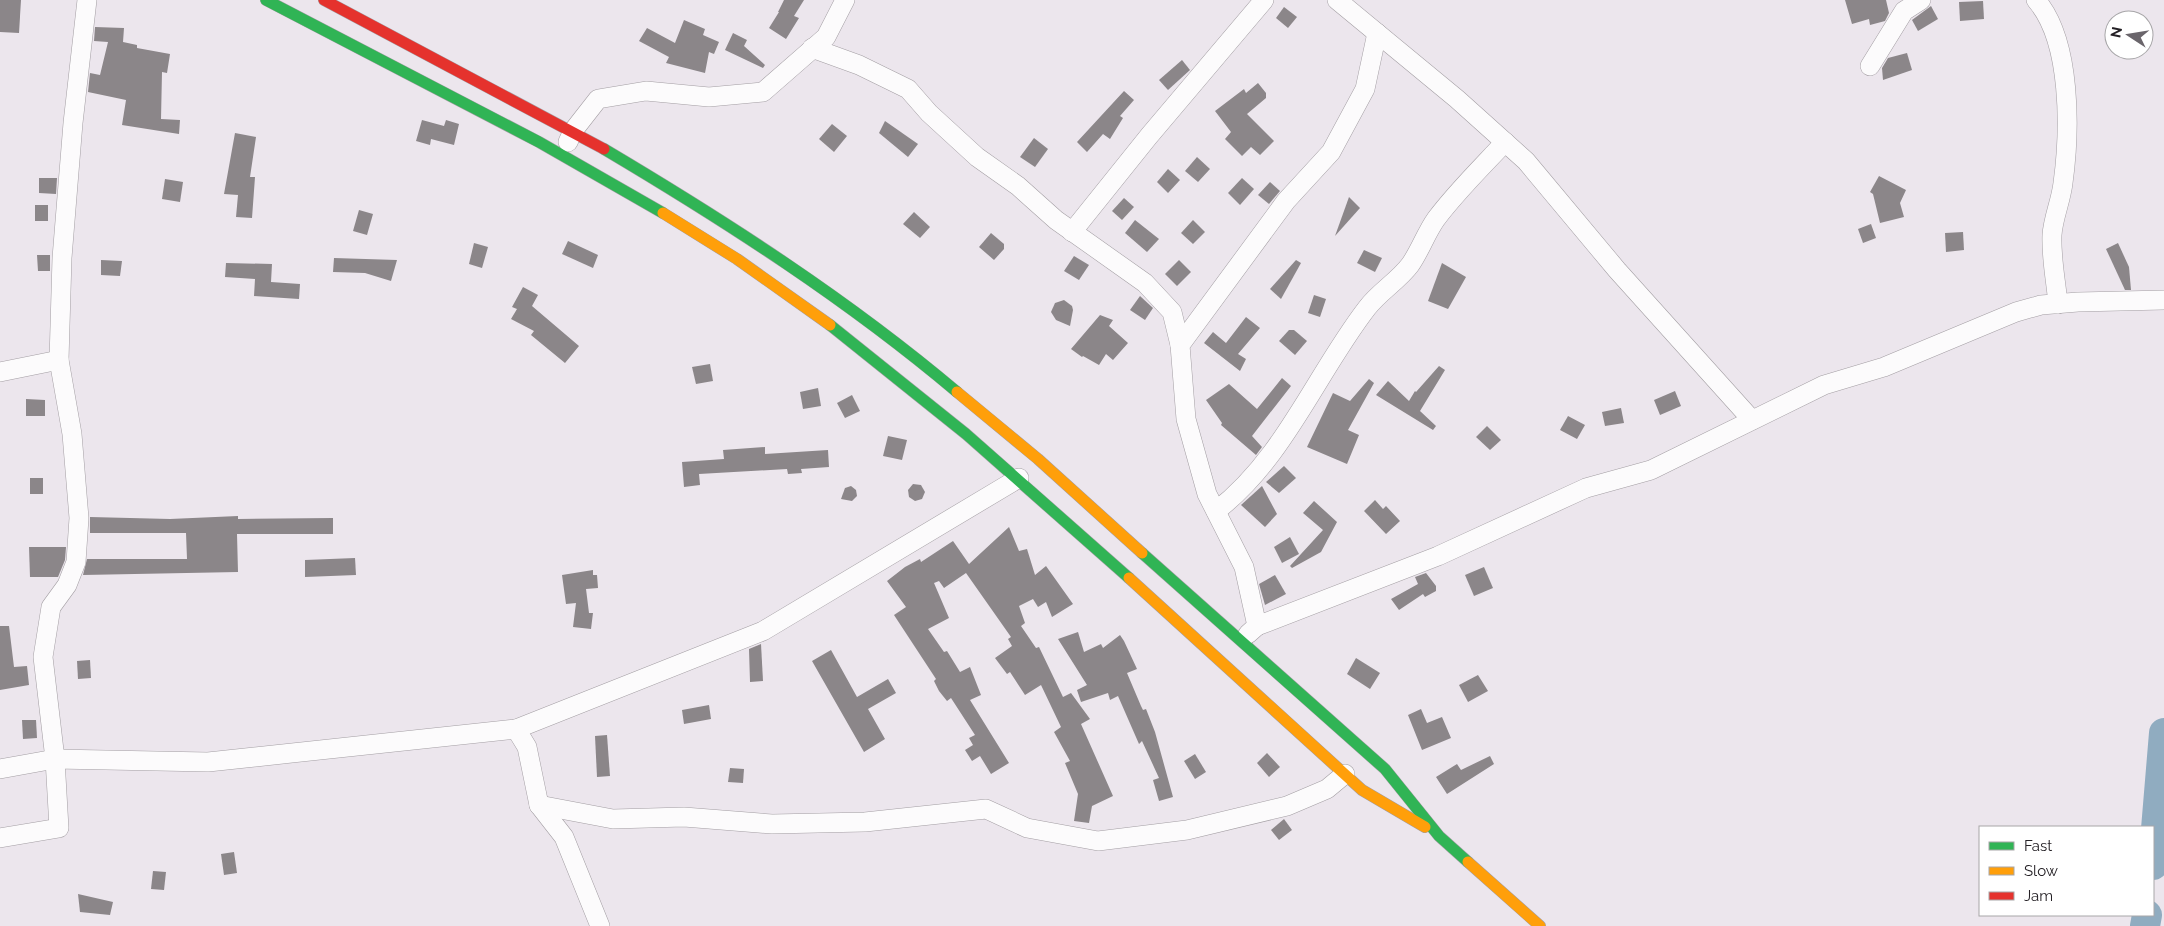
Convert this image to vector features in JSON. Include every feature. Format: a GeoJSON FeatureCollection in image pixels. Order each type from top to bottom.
{"type":"FeatureCollection","features":[{"type":"Feature","properties":{"kind":"main road"},"geometry":{"type":"LineString","coordinates":[[266,0],[563,153],[684,225],[800,302],[914,390],[1019,478],[1362,790],[1439,836]]}},
{"type":"Feature","properties":{"kind":"main road"},"geometry":{"type":"LineString","coordinates":[[324,0],[573,131],[698,205],[815,284],[930,369],[1038,459],[1238,641],[1386,769],[1439,836],[1540,926]]}},
{"type":"Feature","properties":{"kind":"street"},"geometry":{"type":"LineString","coordinates":[[0,838],[59,828],[55,758],[44,658],[51,607],[67,584],[76,562],[79,518],[72,434],[59,360],[62,258],[87,0]]}},
{"type":"Feature","properties":{"kind":"street"},"geometry":{"type":"LineString","coordinates":[[563,153],[573,131],[598,100],[646,91],[709,97],[763,92],[826,37],[845,0]]}},
{"type":"Feature","properties":{"kind":"street"},"geometry":{"type":"LineString","coordinates":[[1072,232],[1149,136],[1264,0]]}},
{"type":"Feature","properties":{"kind":"street"},"geometry":{"type":"LineString","coordinates":[[1337,0],[1457,99],[1526,161],[1617,270],[1752,420]]}},
{"type":"Feature","properties":{"kind":"street"},"geometry":{"type":"LineString","coordinates":[[1870,66],[1904,11],[1921,0]]}},
{"type":"Feature","properties":{"kind":"street"},"geometry":{"type":"LineString","coordinates":[[2036,0],[2043,8],[2061,55],[2068,104],[2063,184],[2052,235],[2058,304]]}},
{"type":"Feature","properties":{"kind":"street"},"geometry":{"type":"LineString","coordinates":[[1180,345],[1286,201],[1330,152],[1365,89],[1377,33]]}},
{"type":"Feature","properties":{"kind":"street"},"geometry":{"type":"LineString","coordinates":[[812,48],[859,65],[908,89],[929,113],[977,157],[1018,186],[1072,232],[1145,283],[1172,312],[1180,345],[1186,419],[1207,494],[1244,566],[1257,626]]}},
{"type":"Feature","properties":{"kind":"street"},"geometry":{"type":"LineString","coordinates":[[1216,511],[1230,501],[1264,462],[1307,403],[1368,306],[1394,284],[1411,264],[1436,220],[1505,142]]}},
{"type":"Feature","properties":{"kind":"street"},"geometry":{"type":"LineString","coordinates":[[1221,662],[1238,641],[1257,626],[1438,556],[1586,488],[1651,470],[1824,385],[1884,367],[1990,322],[2041,305],[2164,300]]}},
{"type":"Feature","properties":{"kind":"street"},"geometry":{"type":"LineString","coordinates":[[0,372],[59,360]]}},
{"type":"Feature","properties":{"kind":"street"},"geometry":{"type":"LineString","coordinates":[[0,769],[55,758],[208,762],[516,729],[763,631],[1019,478]]}},
{"type":"Feature","properties":{"kind":"street"},"geometry":{"type":"LineString","coordinates":[[516,729],[527,747],[538,805],[564,836],[600,926]]}},
{"type":"Feature","properties":{"kind":"street"},"geometry":{"type":"LineString","coordinates":[[538,805],[613,819],[684,817],[772,824],[865,822],[986,809],[1027,828],[1098,841],[1187,830],[1287,806],[1327,789],[1345,774]]}},
{"type":"Feature","properties":{"kind":"building"},"geometry":{"type":"Polygon","coordinates":[[[0,0],[21,0],[19,33],[0,32],[0,0]]]}},
{"type":"Feature","properties":{"kind":"building"},"geometry":{"type":"Polygon","coordinates":[[[784,0],[804,0],[794,16],[799,18],[786,39],[769,28],[784,0]]]}},
{"type":"Feature","properties":{"kind":"building"},"geometry":{"type":"Polygon","coordinates":[[[1845,0],[1886,0],[1889,13],[1885,21],[1870,25],[1869,19],[1852,24],[1845,0]]]}},
{"type":"Feature","properties":{"kind":"building"},"geometry":{"type":"Polygon","coordinates":[[[1983,1],[1984,19],[1960,21],[1959,2],[1983,1]]]}},
{"type":"Feature","properties":{"kind":"building"},"geometry":{"type":"Polygon","coordinates":[[[1931,6],[1938,19],[1918,31],[1912,20],[1931,6]]]}},
{"type":"Feature","properties":{"kind":"building"},"geometry":{"type":"Polygon","coordinates":[[[1284,7],[1297,17],[1288,28],[1276,18],[1284,7]]]}},
{"type":"Feature","properties":{"kind":"building"},"geometry":{"type":"Polygon","coordinates":[[[684,20],[705,29],[703,35],[719,42],[714,54],[709,52],[705,73],[666,63],[669,57],[639,41],[647,28],[675,43],[684,20]]]}},
{"type":"Feature","properties":{"kind":"building"},"geometry":{"type":"Polygon","coordinates":[[[95,27],[124,28],[123,42],[137,45],[137,48],[170,54],[167,73],[162,72],[161,119],[180,120],[179,134],[122,125],[126,100],[88,92],[90,73],[100,75],[108,42],[94,41],[95,27]]]}},
{"type":"Feature","properties":{"kind":"building"},"geometry":{"type":"Polygon","coordinates":[[[733,33],[747,40],[744,46],[765,65],[763,68],[725,50],[733,33]]]}},
{"type":"Feature","properties":{"kind":"building"},"geometry":{"type":"Polygon","coordinates":[[[1907,53],[1912,70],[1883,80],[1882,68],[1888,58],[1907,53]]]}},
{"type":"Feature","properties":{"kind":"building"},"geometry":{"type":"Polygon","coordinates":[[[1182,60],[1190,70],[1168,90],[1159,80],[1182,60]]]}},
{"type":"Feature","properties":{"kind":"building"},"geometry":{"type":"Polygon","coordinates":[[[1258,83],[1266,93],[1266,98],[1247,114],[1274,141],[1260,155],[1251,147],[1242,156],[1225,139],[1231,132],[1215,111],[1244,89],[1246,93],[1258,83]]]}},
{"type":"Feature","properties":{"kind":"building"},"geometry":{"type":"Polygon","coordinates":[[[1124,91],[1134,100],[1120,116],[1123,118],[1110,139],[1103,134],[1087,152],[1077,142],[1124,91]]]}},
{"type":"Feature","properties":{"kind":"building"},"geometry":{"type":"Polygon","coordinates":[[[422,120],[444,126],[446,120],[459,124],[454,145],[431,139],[430,145],[416,141],[422,120]]]}},
{"type":"Feature","properties":{"kind":"building"},"geometry":{"type":"Polygon","coordinates":[[[885,121],[918,144],[908,157],[879,133],[885,121]]]}},
{"type":"Feature","properties":{"kind":"building"},"geometry":{"type":"Polygon","coordinates":[[[832,124],[847,136],[834,152],[819,139],[832,124]]]}},
{"type":"Feature","properties":{"kind":"building"},"geometry":{"type":"Polygon","coordinates":[[[235,133],[256,137],[250,177],[255,177],[252,218],[236,217],[238,195],[224,194],[235,133]]]}},
{"type":"Feature","properties":{"kind":"building"},"geometry":{"type":"Polygon","coordinates":[[[1034,138],[1048,149],[1035,167],[1020,157],[1034,138]]]}},
{"type":"Feature","properties":{"kind":"building"},"geometry":{"type":"Polygon","coordinates":[[[1197,157],[1210,169],[1198,182],[1185,171],[1197,157]]]}},
{"type":"Feature","properties":{"kind":"building"},"geometry":{"type":"Polygon","coordinates":[[[1168,169],[1180,180],[1168,193],[1157,182],[1168,169]]]}},
{"type":"Feature","properties":{"kind":"building"},"geometry":{"type":"Polygon","coordinates":[[[1879,176],[1906,190],[1900,203],[1904,217],[1880,223],[1873,194],[1870,192],[1879,176]]]}},
{"type":"Feature","properties":{"kind":"building"},"geometry":{"type":"Polygon","coordinates":[[[39,178],[57,178],[56,194],[39,193],[39,178]]]}},
{"type":"Feature","properties":{"kind":"building"},"geometry":{"type":"Polygon","coordinates":[[[1242,178],[1254,189],[1240,205],[1228,193],[1242,178]]]}},
{"type":"Feature","properties":{"kind":"building"},"geometry":{"type":"Polygon","coordinates":[[[165,179],[183,182],[180,202],[162,199],[165,179]]]}},
{"type":"Feature","properties":{"kind":"building"},"geometry":{"type":"Polygon","coordinates":[[[1270,182],[1280,191],[1269,204],[1258,195],[1270,182]]]}},
{"type":"Feature","properties":{"kind":"building"},"geometry":{"type":"Polygon","coordinates":[[[1349,197],[1360,208],[1335,236],[1349,197]]]}},
{"type":"Feature","properties":{"kind":"building"},"geometry":{"type":"Polygon","coordinates":[[[1124,198],[1134,207],[1122,220],[1112,211],[1124,198]]]}},
{"type":"Feature","properties":{"kind":"building"},"geometry":{"type":"Polygon","coordinates":[[[35,205],[48,205],[48,221],[35,221],[35,205]]]}},
{"type":"Feature","properties":{"kind":"building"},"geometry":{"type":"Polygon","coordinates":[[[359,210],[373,214],[367,235],[353,231],[359,210]]]}},
{"type":"Feature","properties":{"kind":"building"},"geometry":{"type":"Polygon","coordinates":[[[914,212],[930,227],[920,238],[903,224],[914,212]]]}},
{"type":"Feature","properties":{"kind":"building"},"geometry":{"type":"Polygon","coordinates":[[[1135,220],[1159,239],[1147,252],[1125,233],[1135,220]]]}},
{"type":"Feature","properties":{"kind":"building"},"geometry":{"type":"Polygon","coordinates":[[[1193,220],[1205,232],[1193,244],[1181,233],[1193,220]]]}},
{"type":"Feature","properties":{"kind":"building"},"geometry":{"type":"Polygon","coordinates":[[[1871,224],[1876,238],[1863,243],[1858,229],[1871,224]]]}},
{"type":"Feature","properties":{"kind":"building"},"geometry":{"type":"Polygon","coordinates":[[[1963,232],[1964,250],[1946,252],[1945,233],[1963,232]]]}},
{"type":"Feature","properties":{"kind":"building"},"geometry":{"type":"Polygon","coordinates":[[[991,233],[1004,244],[1004,249],[994,260],[979,247],[991,233]]]}},
{"type":"Feature","properties":{"kind":"building"},"geometry":{"type":"Polygon","coordinates":[[[568,241],[598,255],[593,268],[562,254],[568,241]]]}},
{"type":"Feature","properties":{"kind":"building"},"geometry":{"type":"Polygon","coordinates":[[[474,243],[488,247],[482,268],[469,264],[474,243]]]}},
{"type":"Feature","properties":{"kind":"building"},"geometry":{"type":"Polygon","coordinates":[[[2118,243],[2129,267],[2131,290],[2125,290],[2106,249],[2118,243]]]}},
{"type":"Feature","properties":{"kind":"building"},"geometry":{"type":"Polygon","coordinates":[[[1364,250],[1382,258],[1375,272],[1357,263],[1364,250]]]}},
{"type":"Feature","properties":{"kind":"building"},"geometry":{"type":"Polygon","coordinates":[[[37,255],[50,255],[50,271],[38,271],[37,255]]]}},
{"type":"Feature","properties":{"kind":"building"},"geometry":{"type":"Polygon","coordinates":[[[1074,256],[1089,265],[1079,280],[1064,271],[1074,256]]]}},
{"type":"Feature","properties":{"kind":"building"},"geometry":{"type":"Polygon","coordinates":[[[334,258],[397,260],[391,281],[365,273],[333,272],[334,258]]]}},
{"type":"Feature","properties":{"kind":"building"},"geometry":{"type":"Polygon","coordinates":[[[101,260],[122,261],[120,276],[101,275],[101,260]]]}},
{"type":"Feature","properties":{"kind":"building"},"geometry":{"type":"Polygon","coordinates":[[[1179,260],[1191,272],[1177,286],[1165,274],[1179,260]]]}},
{"type":"Feature","properties":{"kind":"building"},"geometry":{"type":"Polygon","coordinates":[[[1296,260],[1301,263],[1281,299],[1270,289],[1296,260]]]}},
{"type":"Feature","properties":{"kind":"building"},"geometry":{"type":"Polygon","coordinates":[[[226,263],[272,264],[271,282],[300,284],[299,299],[254,296],[255,279],[225,277],[226,263]]]}},
{"type":"Feature","properties":{"kind":"building"},"geometry":{"type":"Polygon","coordinates":[[[1442,263],[1466,277],[1448,309],[1428,301],[1442,263]]]}},
{"type":"Feature","properties":{"kind":"building"},"geometry":{"type":"Polygon","coordinates":[[[523,287],[538,295],[532,306],[579,346],[565,363],[531,335],[534,331],[511,319],[517,309],[512,307],[523,287]]]}},
{"type":"Feature","properties":{"kind":"building"},"geometry":{"type":"Polygon","coordinates":[[[1314,295],[1326,299],[1320,317],[1308,313],[1314,295]]]}},
{"type":"Feature","properties":{"kind":"building"},"geometry":{"type":"Polygon","coordinates":[[[1140,296],[1153,308],[1145,320],[1130,310],[1140,296]]]}},
{"type":"Feature","properties":{"kind":"building"},"geometry":{"type":"Polygon","coordinates":[[[1064,300],[1072,306],[1073,310],[1070,326],[1056,320],[1051,312],[1055,303],[1064,300]]]}},
{"type":"Feature","properties":{"kind":"building"},"geometry":{"type":"Polygon","coordinates":[[[1100,315],[1113,320],[1109,326],[1128,343],[1113,360],[1106,354],[1099,365],[1071,349],[1100,315]]]}},
{"type":"Feature","properties":{"kind":"building"},"geometry":{"type":"Polygon","coordinates":[[[1246,317],[1260,328],[1238,354],[1246,359],[1240,371],[1204,343],[1213,332],[1226,343],[1246,317]]]}},
{"type":"Feature","properties":{"kind":"building"},"geometry":{"type":"Polygon","coordinates":[[[1289,330],[1294,330],[1307,341],[1295,355],[1279,341],[1289,330]]]}},
{"type":"Feature","properties":{"kind":"building"},"geometry":{"type":"Polygon","coordinates":[[[710,364],[713,381],[696,384],[692,367],[710,364]]]}},
{"type":"Feature","properties":{"kind":"building"},"geometry":{"type":"Polygon","coordinates":[[[1439,366],[1445,370],[1420,411],[1436,426],[1433,430],[1376,395],[1388,381],[1409,401],[1415,391],[1439,366]]]}},
{"type":"Feature","properties":{"kind":"building"},"geometry":{"type":"Polygon","coordinates":[[[1282,378],[1291,386],[1252,436],[1262,447],[1256,455],[1221,425],[1222,423],[1206,400],[1229,384],[1257,409],[1282,378]]]}},
{"type":"Feature","properties":{"kind":"building"},"geometry":{"type":"Polygon","coordinates":[[[1369,379],[1374,383],[1348,430],[1359,435],[1347,464],[1307,447],[1333,393],[1350,401],[1369,379]]]}},
{"type":"Feature","properties":{"kind":"building"},"geometry":{"type":"Polygon","coordinates":[[[818,388],[821,406],[803,409],[800,392],[818,388]]]}},
{"type":"Feature","properties":{"kind":"building"},"geometry":{"type":"Polygon","coordinates":[[[1675,391],[1681,406],[1660,415],[1654,400],[1675,391]]]}},
{"type":"Feature","properties":{"kind":"building"},"geometry":{"type":"Polygon","coordinates":[[[852,395],[860,411],[845,418],[837,403],[852,395]]]}},
{"type":"Feature","properties":{"kind":"building"},"geometry":{"type":"Polygon","coordinates":[[[26,399],[45,400],[45,416],[26,416],[26,399]]]}},
{"type":"Feature","properties":{"kind":"building"},"geometry":{"type":"Polygon","coordinates":[[[1621,408],[1624,423],[1605,426],[1602,412],[1621,408]]]}},
{"type":"Feature","properties":{"kind":"building"},"geometry":{"type":"Polygon","coordinates":[[[1568,416],[1585,425],[1577,439],[1560,430],[1568,416]]]}},
{"type":"Feature","properties":{"kind":"building"},"geometry":{"type":"Polygon","coordinates":[[[1487,426],[1501,440],[1490,450],[1476,437],[1487,426]]]}},
{"type":"Feature","properties":{"kind":"building"},"geometry":{"type":"Polygon","coordinates":[[[888,436],[907,440],[902,460],[883,456],[888,436]]]}},
{"type":"Feature","properties":{"kind":"building"},"geometry":{"type":"Polygon","coordinates":[[[765,447],[765,454],[828,450],[829,467],[801,469],[802,473],[788,474],[787,469],[699,474],[700,485],[684,487],[682,462],[724,459],[723,450],[765,447]]]}},
{"type":"Feature","properties":{"kind":"building"},"geometry":{"type":"Polygon","coordinates":[[[1284,466],[1296,478],[1279,493],[1266,482],[1284,466]]]}},
{"type":"Feature","properties":{"kind":"building"},"geometry":{"type":"Polygon","coordinates":[[[30,478],[43,478],[43,494],[30,494],[30,478]]]}},
{"type":"Feature","properties":{"kind":"building"},"geometry":{"type":"Polygon","coordinates":[[[913,484],[921,485],[925,492],[922,499],[915,501],[909,497],[908,490],[913,484]]]}},
{"type":"Feature","properties":{"kind":"building"},"geometry":{"type":"Polygon","coordinates":[[[851,486],[856,490],[857,496],[852,501],[841,499],[845,488],[851,486]]]}},
{"type":"Feature","properties":{"kind":"building"},"geometry":{"type":"Polygon","coordinates":[[[1262,486],[1277,514],[1265,527],[1241,505],[1262,486]]]}},
{"type":"Feature","properties":{"kind":"building"},"geometry":{"type":"Polygon","coordinates":[[[1375,500],[1383,509],[1386,506],[1400,521],[1386,534],[1364,511],[1375,500]]]}},
{"type":"Feature","properties":{"kind":"building"},"geometry":{"type":"Polygon","coordinates":[[[1314,501],[1337,522],[1321,552],[1292,568],[1290,566],[1323,530],[1303,513],[1314,501]]]}},
{"type":"Feature","properties":{"kind":"building"},"geometry":{"type":"Polygon","coordinates":[[[238,516],[238,519],[333,518],[333,534],[237,534],[238,572],[83,575],[87,559],[187,559],[186,533],[90,533],[90,517],[170,519],[238,516]]]}},
{"type":"Feature","properties":{"kind":"building"},"geometry":{"type":"Polygon","coordinates":[[[1009,527],[1019,551],[1027,549],[1035,575],[1046,566],[1073,604],[1052,617],[1046,602],[1038,607],[1033,599],[1019,606],[1025,623],[1021,626],[1036,648],[1039,647],[1063,697],[1071,693],[1090,719],[1081,724],[1113,796],[1092,806],[1089,823],[1074,821],[1078,794],[1065,763],[1070,761],[1054,732],[1061,727],[1041,685],[1025,695],[1010,672],[1007,674],[995,658],[1012,646],[1008,639],[1011,637],[966,573],[944,588],[939,581],[934,583],[949,618],[928,629],[944,652],[947,651],[960,672],[970,667],[981,695],[970,700],[1009,763],[991,774],[980,756],[972,761],[965,750],[973,745],[969,738],[975,735],[951,698],[947,701],[939,691],[934,681],[936,679],[894,615],[906,607],[887,581],[905,567],[920,559],[921,562],[953,541],[969,564],[1009,527]]]}},
{"type":"Feature","properties":{"kind":"building"},"geometry":{"type":"Polygon","coordinates":[[[1290,537],[1299,554],[1282,563],[1274,547],[1290,537]]]}},
{"type":"Feature","properties":{"kind":"building"},"geometry":{"type":"Polygon","coordinates":[[[29,547],[66,547],[65,560],[58,577],[30,577],[29,547]]]}},
{"type":"Feature","properties":{"kind":"building"},"geometry":{"type":"Polygon","coordinates":[[[355,558],[356,575],[305,577],[305,560],[355,558]]]}},
{"type":"Feature","properties":{"kind":"building"},"geometry":{"type":"Polygon","coordinates":[[[1484,567],[1493,588],[1474,596],[1465,575],[1484,567]]]}},
{"type":"Feature","properties":{"kind":"building"},"geometry":{"type":"Polygon","coordinates":[[[593,570],[593,575],[597,575],[598,588],[586,589],[589,613],[593,613],[591,629],[573,627],[576,603],[566,604],[562,575],[593,570]]]}},
{"type":"Feature","properties":{"kind":"building"},"geometry":{"type":"Polygon","coordinates":[[[1426,573],[1436,586],[1436,591],[1425,597],[1423,594],[1399,610],[1391,599],[1418,584],[1415,577],[1426,573]]]}},
{"type":"Feature","properties":{"kind":"building"},"geometry":{"type":"Polygon","coordinates":[[[1275,575],[1286,594],[1265,605],[1259,584],[1275,575]]]}},
{"type":"Feature","properties":{"kind":"building"},"geometry":{"type":"Polygon","coordinates":[[[0,626],[9,626],[14,667],[27,666],[29,685],[0,690],[0,626]]]}},
{"type":"Feature","properties":{"kind":"building"},"geometry":{"type":"Polygon","coordinates":[[[1078,632],[1084,652],[1101,644],[1103,648],[1120,635],[1124,641],[1137,669],[1127,673],[1143,710],[1146,709],[1155,732],[1173,797],[1159,801],[1153,780],[1159,778],[1142,741],[1139,744],[1118,696],[1110,700],[1108,693],[1081,702],[1077,690],[1087,685],[1058,639],[1078,632]]]}},
{"type":"Feature","properties":{"kind":"building"},"geometry":{"type":"Polygon","coordinates":[[[761,644],[763,681],[750,682],[749,649],[761,644]]]}},
{"type":"Feature","properties":{"kind":"building"},"geometry":{"type":"Polygon","coordinates":[[[831,650],[857,697],[888,679],[896,693],[868,709],[885,739],[864,752],[812,661],[831,650]]]}},
{"type":"Feature","properties":{"kind":"building"},"geometry":{"type":"Polygon","coordinates":[[[1356,658],[1380,673],[1370,689],[1347,674],[1356,658]]]}},
{"type":"Feature","properties":{"kind":"building"},"geometry":{"type":"Polygon","coordinates":[[[90,660],[91,678],[78,679],[77,661],[90,660]]]}},
{"type":"Feature","properties":{"kind":"building"},"geometry":{"type":"Polygon","coordinates":[[[1478,675],[1488,691],[1468,702],[1459,685],[1478,675]]]}},
{"type":"Feature","properties":{"kind":"building"},"geometry":{"type":"Polygon","coordinates":[[[709,705],[711,719],[684,724],[682,710],[709,705]]]}},
{"type":"Feature","properties":{"kind":"building"},"geometry":{"type":"Polygon","coordinates":[[[1421,709],[1427,723],[1442,717],[1451,738],[1422,750],[1408,715],[1421,709]]]}},
{"type":"Feature","properties":{"kind":"building"},"geometry":{"type":"Polygon","coordinates":[[[22,720],[36,720],[37,738],[23,739],[22,720]]]}},
{"type":"Feature","properties":{"kind":"building"},"geometry":{"type":"Polygon","coordinates":[[[607,735],[610,776],[597,777],[595,736],[607,735]]]}},
{"type":"Feature","properties":{"kind":"building"},"geometry":{"type":"Polygon","coordinates":[[[1267,753],[1280,767],[1269,777],[1257,763],[1267,753]]]}},
{"type":"Feature","properties":{"kind":"building"},"geometry":{"type":"Polygon","coordinates":[[[1195,754],[1206,772],[1195,779],[1184,761],[1195,754]]]}},
{"type":"Feature","properties":{"kind":"building"},"geometry":{"type":"Polygon","coordinates":[[[1490,756],[1494,764],[1447,794],[1436,777],[1457,764],[1461,770],[1490,756]]]}},
{"type":"Feature","properties":{"kind":"building"},"geometry":{"type":"Polygon","coordinates":[[[730,768],[744,769],[743,783],[728,782],[730,768]]]}},
{"type":"Feature","properties":{"kind":"building"},"geometry":{"type":"Polygon","coordinates":[[[1284,819],[1292,830],[1279,840],[1271,830],[1284,819]]]}},
{"type":"Feature","properties":{"kind":"building"},"geometry":{"type":"Polygon","coordinates":[[[234,852],[237,873],[224,875],[221,854],[234,852]]]}},
{"type":"Feature","properties":{"kind":"building"},"geometry":{"type":"Polygon","coordinates":[[[153,871],[166,872],[164,890],[151,889],[153,871]]]}},
{"type":"Feature","properties":{"kind":"building"},"geometry":{"type":"Polygon","coordinates":[[[78,894],[113,902],[110,915],[80,912],[78,894]]]}},
{"type":"Feature","properties":{"kind":"waterway"},"geometry":{"type":"LineString","coordinates":[[2154,853],[2164,733]]}},
{"type":"Feature","properties":{"kind":"waterway"},"geometry":{"type":"LineString","coordinates":[[2145,926],[2147,916]]}},
{"type":"Feature","properties":{"kind":"traffic: fast"},"geometry":{"type":"LineString","coordinates":[[266,0],[539,142],[663,213]]}},
{"type":"Feature","properties":{"kind":"traffic: fast"},"geometry":{"type":"LineString","coordinates":[[604,149],[786,263],[873,325],[957,392]]}},
{"type":"Feature","properties":{"kind":"traffic: fast"},"geometry":{"type":"LineString","coordinates":[[830,325],[966,434],[1129,578]]}},
{"type":"Feature","properties":{"kind":"traffic: fast"},"geometry":{"type":"LineString","coordinates":[[1142,553],[1385,769],[1439,836],[1468,862]]}},
{"type":"Feature","properties":{"kind":"traffic: slow"},"geometry":{"type":"LineString","coordinates":[[663,213],[737,259],[830,325]]}},
{"type":"Feature","properties":{"kind":"traffic: slow"},"geometry":{"type":"LineString","coordinates":[[957,392],[1038,459],[1142,553]]}},
{"type":"Feature","properties":{"kind":"traffic: slow"},"geometry":{"type":"LineString","coordinates":[[1129,578],[1362,790],[1425,827]]}},
{"type":"Feature","properties":{"kind":"traffic: slow"},"geometry":{"type":"LineString","coordinates":[[1468,862],[1540,926]]}},
{"type":"Feature","properties":{"kind":"traffic: jam"},"geometry":{"type":"LineString","coordinates":[[324,0],[604,149]]}}]}
